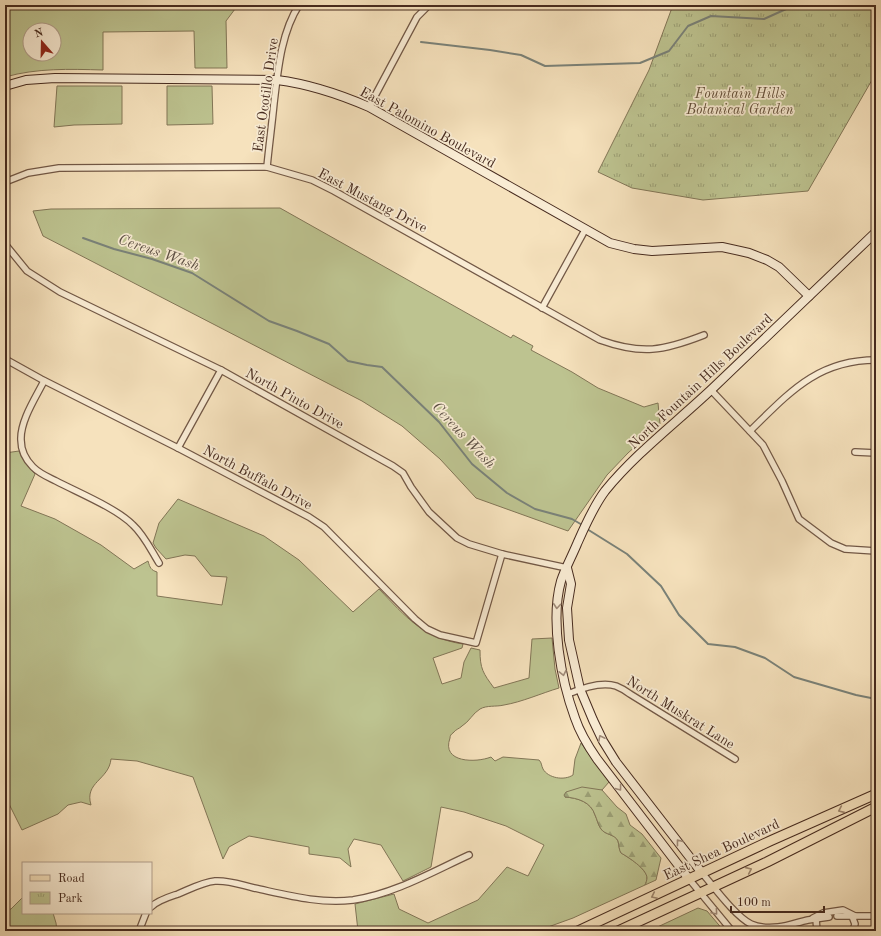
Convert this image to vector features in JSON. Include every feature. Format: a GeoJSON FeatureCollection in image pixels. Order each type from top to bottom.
{"type":"FeatureCollection","features":[{"type":"Feature","properties":{"kind":"main road","name":"East Palomino Boulevard"},"geometry":{"type":"LineString","coordinates":[[5,86],[26,80],[55,78],[277,80],[294,82],[338,94],[369,107],[610,243],[634,249],[652,250],[722,248],[749,253],[767,260],[779,267],[808,296]]}},
{"type":"Feature","properties":{"kind":"main road","name":"North Fountain Hills Boulevard"},"geometry":{"type":"LineString","coordinates":[[689,879],[596,759],[574,718],[558,651],[557,605],[562,580],[593,511],[604,493],[644,450],[711,390],[876,232]]}},
{"type":"Feature","properties":{"kind":"main road"},"geometry":{"type":"LineString","coordinates":[[567,568],[570,584],[567,608],[569,640],[580,689],[602,741],[629,779],[702,873]]}},
{"type":"Feature","properties":{"kind":"main road","name":"East Shea Boulevard"},"geometry":{"type":"LineString","coordinates":[[578,931],[876,794]]}},
{"type":"Feature","properties":{"kind":"main road"},"geometry":{"type":"LineString","coordinates":[[618,931],[767,862],[876,807]]}},
{"type":"Feature","properties":{"kind":"street","name":"East Ocotillo Drive"},"geometry":{"type":"LineString","coordinates":[[267,167],[277,80],[285,37],[294,13],[299,5]]}},
{"type":"Feature","properties":{"kind":"street"},"geometry":{"type":"LineString","coordinates":[[369,107],[417,16],[429,5]]}},
{"type":"Feature","properties":{"kind":"street","name":"East Mustang Drive"},"geometry":{"type":"LineString","coordinates":[[5,182],[28,173],[59,168],[267,167],[312,180],[600,340],[632,349],[650,350],[666,348],[704,335]]}},
{"type":"Feature","properties":{"kind":"street"},"geometry":{"type":"LineString","coordinates":[[542,308],[585,230]]}},
{"type":"Feature","properties":{"kind":"street","name":"North Pinto Drive"},"geometry":{"type":"LineString","coordinates":[[5,244],[28,271],[54,288],[221,370],[393,466],[403,473],[429,512],[457,538],[469,544],[502,554],[567,568]]}},
{"type":"Feature","properties":{"kind":"street","name":"North Buffalo Drive"},"geometry":{"type":"LineString","coordinates":[[5,358],[44,381],[178,448],[309,517],[324,527],[399,604],[427,629],[440,635],[476,643],[502,554]]}},
{"type":"Feature","properties":{"kind":"street"},"geometry":{"type":"LineString","coordinates":[[750,431],[810,377],[842,364],[876,360]]}},
{"type":"Feature","properties":{"kind":"street"},"geometry":{"type":"LineString","coordinates":[[178,448],[221,370]]}},
{"type":"Feature","properties":{"kind":"street"},"geometry":{"type":"LineString","coordinates":[[44,381],[21,428],[23,454],[32,466],[40,473],[119,514],[134,525],[145,540],[158,563]]}},
{"type":"Feature","properties":{"kind":"street"},"geometry":{"type":"LineString","coordinates":[[711,390],[763,445],[782,481],[798,519],[832,544],[845,549],[876,552]]}},
{"type":"Feature","properties":{"kind":"street"},"geometry":{"type":"LineString","coordinates":[[855,452],[876,453]]}},
{"type":"Feature","properties":{"kind":"street","name":"North Muskrat Lane"},"geometry":{"type":"LineString","coordinates":[[568,694],[580,689],[601,685],[615,686],[735,759]]}},
{"type":"Feature","properties":{"kind":"street"},"geometry":{"type":"LineString","coordinates":[[152,906],[158,901],[215,881],[229,882],[308,900],[330,902],[353,900],[392,890],[469,855]]}},
{"type":"Feature","properties":{"kind":"street"},"geometry":{"type":"LineString","coordinates":[[702,873],[724,899],[749,923],[769,928],[829,917]]}},
{"type":"Feature","properties":{"kind":"street"},"geometry":{"type":"LineString","coordinates":[[689,879],[732,931]]}},
{"type":"Feature","properties":{"kind":"street"},"geometry":{"type":"LineString","coordinates":[[808,920],[823,913],[843,910],[853,916],[855,924],[853,931]]}},
{"type":"Feature","properties":{"kind":"street"},"geometry":{"type":"LineString","coordinates":[[139,931],[146,914]]}},
{"type":"Feature","properties":{"kind":"street"},"geometry":{"type":"LineString","coordinates":[[837,916],[876,916]]}},
{"type":"Feature","properties":{"kind":"street"},"geometry":{"type":"LineString","coordinates":[[816,919],[817,931]]}},
{"type":"Feature","properties":{"kind":"green space"},"geometry":{"type":"Polygon","coordinates":[[[5,5],[238,5],[226,21],[227,68],[195,68],[194,31],[103,32],[103,70],[65,69],[17,74],[5,77],[5,5]]]}},
{"type":"Feature","properties":{"kind":"green space","name":"Fountain Hills Botanical Garden"},"geometry":{"type":"Polygon","coordinates":[[[673,5],[876,5],[876,73],[808,191],[703,200],[632,188],[598,172],[649,70],[673,5]]]}},
{"type":"Feature","properties":{"kind":"green space"},"geometry":{"type":"Polygon","coordinates":[[[57,86],[122,86],[122,124],[54,127],[57,86]]]}},
{"type":"Feature","properties":{"kind":"green space"},"geometry":{"type":"Polygon","coordinates":[[[167,86],[212,86],[213,124],[167,125],[167,86]]]}},
{"type":"Feature","properties":{"kind":"green space"},"geometry":{"type":"Polygon","coordinates":[[[280,208],[511,338],[513,335],[533,346],[531,350],[598,388],[644,407],[658,403],[660,424],[628,453],[607,475],[568,531],[476,498],[440,459],[402,426],[362,401],[43,236],[33,211],[51,209],[280,208]]]}},
{"type":"Feature","properties":{"kind":"green space"},"geometry":{"type":"Polygon","coordinates":[[[19,451],[30,469],[35,474],[21,506],[55,519],[101,545],[134,569],[148,561],[151,568],[157,572],[157,596],[222,605],[227,577],[211,576],[195,556],[185,555],[166,559],[153,543],[159,523],[178,499],[264,536],[299,560],[353,612],[379,589],[416,625],[437,637],[463,644],[462,648],[433,658],[442,684],[461,678],[464,662],[471,648],[480,650],[483,670],[494,688],[529,678],[532,639],[552,638],[555,669],[559,688],[518,702],[480,709],[451,734],[449,746],[450,752],[455,757],[469,760],[491,757],[495,761],[503,757],[539,760],[545,772],[549,775],[556,778],[565,778],[573,775],[575,759],[581,743],[609,782],[602,790],[565,797],[575,798],[590,807],[601,829],[617,839],[621,853],[644,871],[647,878],[645,885],[573,918],[537,931],[358,931],[355,904],[394,894],[399,909],[428,923],[478,900],[507,867],[528,876],[544,845],[506,826],[464,812],[441,807],[431,867],[403,881],[381,845],[354,839],[348,849],[351,867],[340,858],[309,854],[309,847],[249,836],[229,847],[223,859],[193,777],[137,761],[111,759],[106,772],[91,791],[91,805],[81,802],[68,805],[58,814],[22,830],[5,796],[5,453],[19,451]]]}},
{"type":"Feature","properties":{"kind":"green space"},"geometry":{"type":"Polygon","coordinates":[[[582,787],[602,790],[617,807],[626,814],[630,825],[642,834],[661,858],[656,880],[645,885],[647,878],[644,871],[621,853],[617,839],[601,829],[590,807],[575,798],[565,797],[564,795],[566,792],[582,787]]]}},
{"type":"Feature","properties":{"kind":"green space"},"geometry":{"type":"Polygon","coordinates":[[[22,898],[22,914],[53,914],[57,931],[5,931],[5,911],[11,909],[22,898]]]}},
{"type":"Feature","properties":{"kind":"green space"},"geometry":{"type":"Polygon","coordinates":[[[698,908],[707,911],[724,931],[649,931],[698,908]]]}},
{"type":"Feature","properties":{"kind":"waterway"},"geometry":{"type":"LineString","coordinates":[[421,42],[521,55],[545,66],[640,63],[669,51],[688,26],[711,16],[764,19],[795,5]]}},
{"type":"Feature","properties":{"kind":"waterway","name":"Cereus Wash"},"geometry":{"type":"LineString","coordinates":[[83,238],[192,273],[269,321],[329,344],[348,361],[382,367],[439,422],[472,464],[507,493],[535,509],[572,519],[584,526]]}},
{"type":"Feature","properties":{"kind":"waterway","name":"Cereus Wash"},"geometry":{"type":"LineString","coordinates":[[587,529],[627,554],[661,586],[679,615],[708,644],[735,647],[765,658],[794,677],[856,695],[876,699]]}}]}
